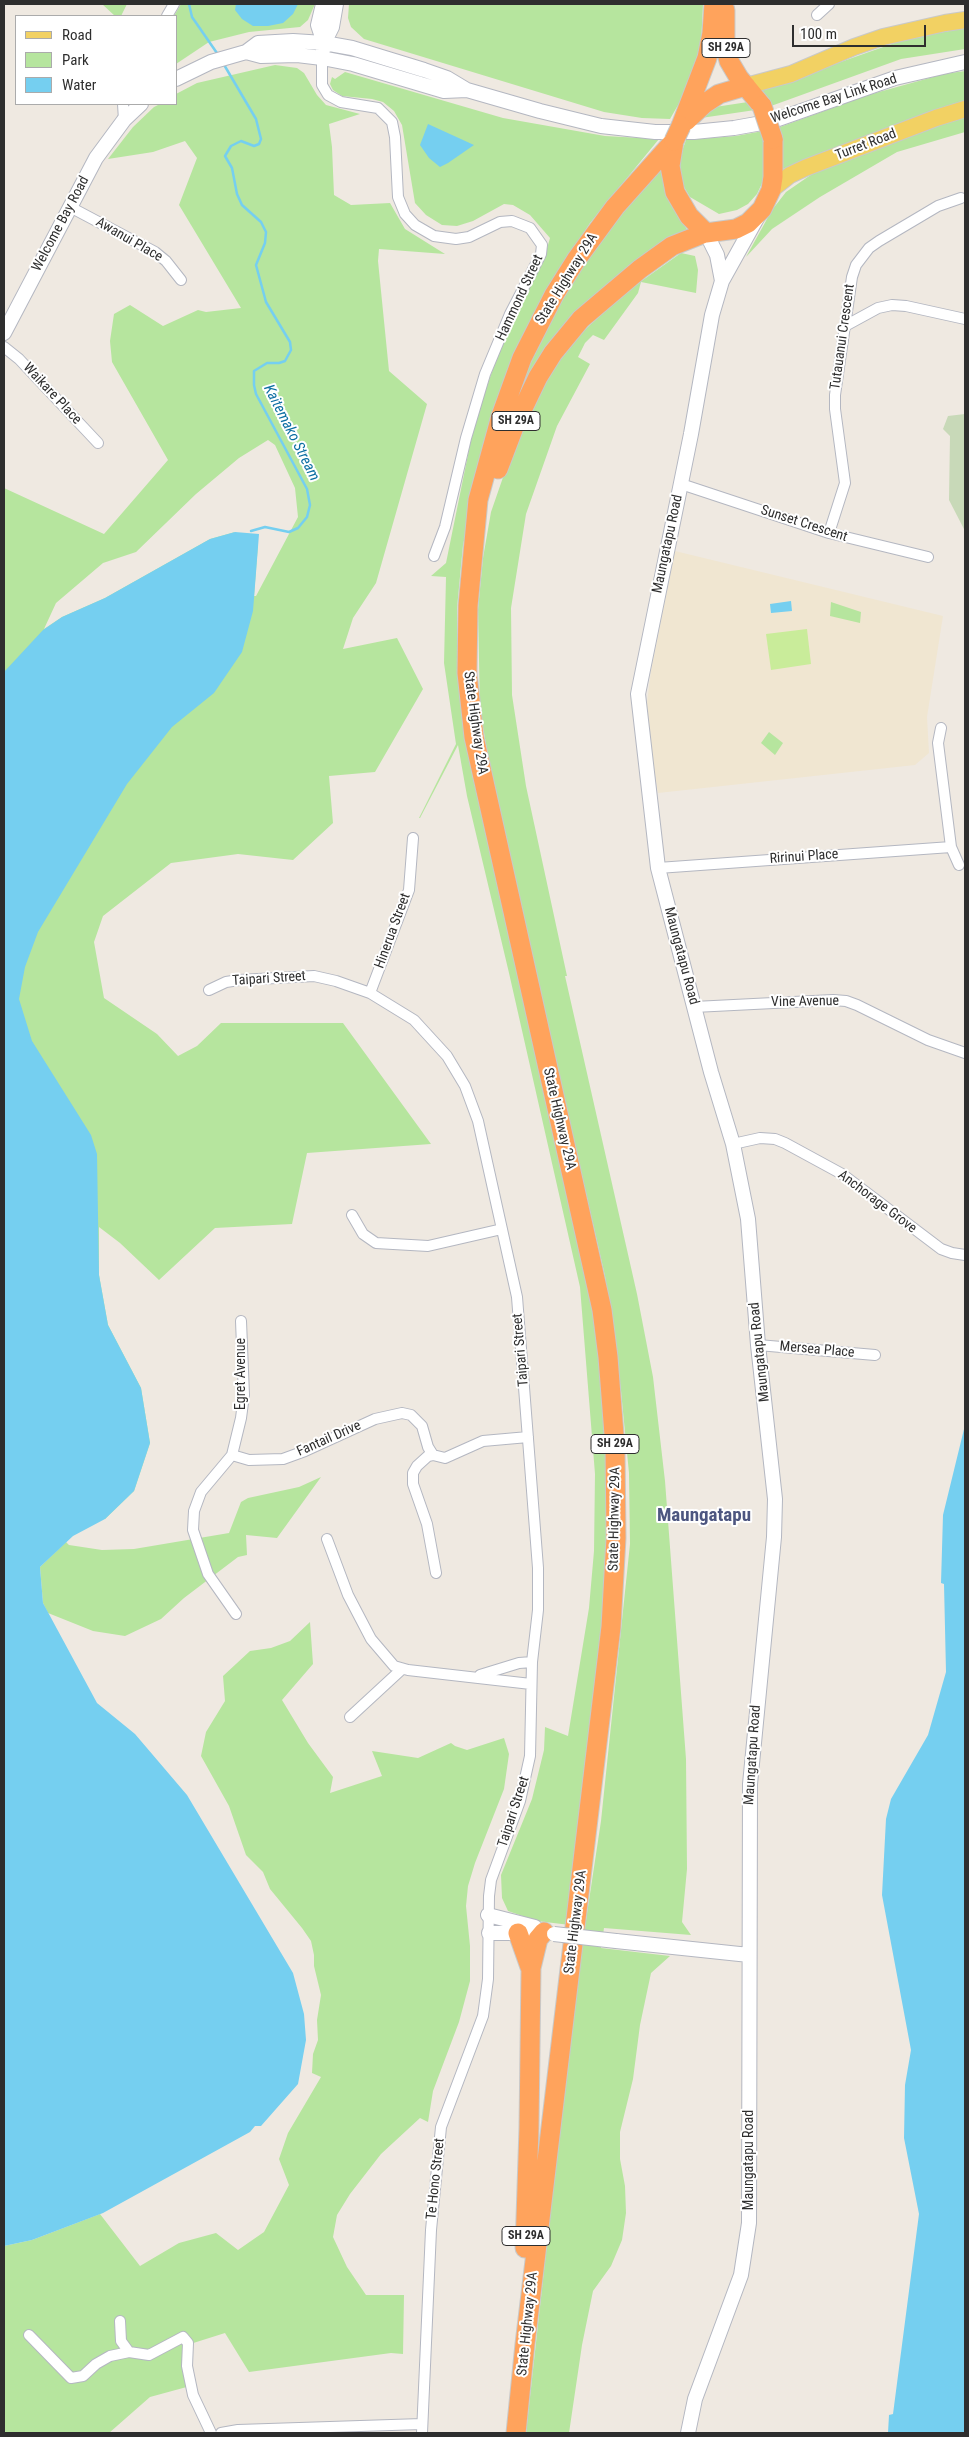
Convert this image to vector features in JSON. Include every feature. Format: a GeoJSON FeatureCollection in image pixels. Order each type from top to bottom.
{"type":"FeatureCollection","features":[{"type":"Feature","properties":{"kind":"highway","name":"State Highway 29A"},"geometry":{"type":"LineString","coordinates":[[516,2433],[611,1627],[616,1538],[616,1447],[602,1310],[474,737],[467,673],[467,633],[472,554],[478,500],[510,386],[536,327],[554,294],[596,232],[682,125],[707,58],[712,34],[714,4]]}},
{"type":"Feature","properties":{"kind":"highway","name":"SH 29A"},"geometry":{"type":"LineString","coordinates":[[725,4],[727,56],[732,67],[762,106],[773,139],[774,167],[771,190],[760,213],[748,223],[736,229],[705,233],[683,208],[675,192],[670,166],[682,125],[719,94],[746,86]]}},
{"type":"Feature","properties":{"kind":"highway","name":"State Highway 29A"},"geometry":{"type":"LineString","coordinates":[[472,554],[503,452],[525,403],[553,353],[594,306],[640,269],[672,246],[705,233]]}},
{"type":"Feature","properties":{"kind":"highway","name":"SH 29A"},"geometry":{"type":"LineString","coordinates":[[518,1933],[530,1968]]}},
{"type":"Feature","properties":{"kind":"highway","name":"SH 29A"},"geometry":{"type":"LineString","coordinates":[[525,2344],[521,2318],[529,2128],[530,1968],[535,1947],[549,1933]]}},
{"type":"Feature","properties":{"kind":"main road"},"geometry":{"type":"LineString","coordinates":[[746,86],[791,74],[854,47],[883,38],[965,20]]}},
{"type":"Feature","properties":{"kind":"main road","name":"Turret Road"},"geometry":{"type":"LineString","coordinates":[[771,190],[790,175],[805,168],[936,118],[965,109]]}},
{"type":"Feature","properties":{"kind":"street"},"geometry":{"type":"LineString","coordinates":[[323,4],[318,25],[324,43]]}},
{"type":"Feature","properties":{"kind":"street"},"geometry":{"type":"LineString","coordinates":[[322,58],[324,43],[332,27],[336,4]]}},
{"type":"Feature","properties":{"kind":"street"},"geometry":{"type":"LineString","coordinates":[[817,15],[829,4]]}},
{"type":"Feature","properties":{"kind":"street","name":"Welcome Bay Link Road"},"geometry":{"type":"LineString","coordinates":[[178,78],[211,62],[240,54],[258,43],[293,41],[324,43],[352,48],[424,70],[448,78],[467,90],[601,126],[655,132],[694,132],[734,128],[773,121],[895,78],[965,62]]}},
{"type":"Feature","properties":{"kind":"street","name":"Welcome Bay Link Road"},"geometry":{"type":"LineString","coordinates":[[240,54],[261,56],[297,55],[322,58],[353,64],[444,91],[467,90]]}},
{"type":"Feature","properties":{"kind":"street","name":"Hammond Street"},"geometry":{"type":"LineString","coordinates":[[322,58],[322,85],[328,95],[341,102],[378,108],[392,122],[395,137],[398,197],[405,214],[415,225],[434,236],[456,239],[470,237],[500,222],[512,220],[530,228],[542,245],[541,254],[510,314],[485,374],[466,438],[445,527],[434,556]]}},
{"type":"Feature","properties":{"kind":"street"},"geometry":{"type":"LineString","coordinates":[[122,105],[124,120]]}},
{"type":"Feature","properties":{"kind":"street"},"geometry":{"type":"LineString","coordinates":[[124,120],[140,105]]}},
{"type":"Feature","properties":{"kind":"street","name":"Welcome Bay Road"},"geometry":{"type":"LineString","coordinates":[[4,333],[96,158],[124,120]]}},
{"type":"Feature","properties":{"kind":"street","name":"Tutauanui Crescent"},"geometry":{"type":"LineString","coordinates":[[829,533],[845,483],[835,409],[852,276],[856,266],[870,248],[938,206],[961,198]]}},
{"type":"Feature","properties":{"kind":"street","name":"Awanui Place"},"geometry":{"type":"LineString","coordinates":[[70,207],[155,252],[166,261],[182,280]]}},
{"type":"Feature","properties":{"kind":"street","name":"Maungatapu Road"},"geometry":{"type":"LineString","coordinates":[[688,2433],[695,2400],[740,2275],[746,2249],[750,2196],[750,1784],[774,1537],[775,1498],[758,1345],[748,1219],[732,1144],[658,868],[638,694],[681,484],[708,334],[722,281],[760,213]]}},
{"type":"Feature","properties":{"kind":"street","name":"Maungatapu Road"},"geometry":{"type":"LineString","coordinates":[[705,233],[717,255],[722,281]]}},
{"type":"Feature","properties":{"kind":"street"},"geometry":{"type":"LineString","coordinates":[[845,326],[878,308],[892,305],[965,318]]}},
{"type":"Feature","properties":{"kind":"street","name":"Waikare Place"},"geometry":{"type":"LineString","coordinates":[[4,347],[19,359],[98,443]]}},
{"type":"Feature","properties":{"kind":"street","name":"Sunset Crescent"},"geometry":{"type":"LineString","coordinates":[[681,484],[829,533],[928,557]]}},
{"type":"Feature","properties":{"kind":"street"},"geometry":{"type":"LineString","coordinates":[[941,728],[938,743],[951,847],[959,865]]}},
{"type":"Feature","properties":{"kind":"street","name":"Hinerua Street"},"geometry":{"type":"LineString","coordinates":[[370,992],[409,890],[413,838]]}},
{"type":"Feature","properties":{"kind":"street","name":"Ririnui Place"},"geometry":{"type":"LineString","coordinates":[[658,868],[951,847]]}},
{"type":"Feature","properties":{"kind":"street","name":"Taipari Street"},"geometry":{"type":"LineString","coordinates":[[209,990],[226,982],[239,980],[314,976],[370,992],[414,1020],[446,1056],[460,1075],[478,1121],[517,1297],[538,1568],[538,1610],[531,1684],[532,1728],[525,1783],[495,1864],[489,1896],[489,1932]]}},
{"type":"Feature","properties":{"kind":"street","name":"Vine Avenue"},"geometry":{"type":"LineString","coordinates":[[694,1007],[833,1000],[846,1001],[928,1040],[965,1053]]}},
{"type":"Feature","properties":{"kind":"street","name":"Anchorage Grove"},"geometry":{"type":"LineString","coordinates":[[732,1144],[760,1138],[775,1139],[785,1143],[842,1174],[941,1249],[965,1255]]}},
{"type":"Feature","properties":{"kind":"street"},"geometry":{"type":"LineString","coordinates":[[352,1215],[363,1234],[376,1243],[428,1246],[502,1230]]}},
{"type":"Feature","properties":{"kind":"street","name":"Egret Avenue"},"geometry":{"type":"LineString","coordinates":[[232,1455],[241,1418],[244,1395],[241,1321]]}},
{"type":"Feature","properties":{"kind":"street","name":"Mersea Place"},"geometry":{"type":"LineString","coordinates":[[758,1345],[875,1355]]}},
{"type":"Feature","properties":{"kind":"street","name":"Fantail Drive"},"geometry":{"type":"LineString","coordinates":[[232,1455],[249,1460],[283,1459],[305,1452],[375,1419],[402,1413],[411,1415],[422,1426],[428,1447],[433,1455]]}},
{"type":"Feature","properties":{"kind":"street"},"geometry":{"type":"LineString","coordinates":[[436,1573],[427,1524],[413,1484],[414,1473],[423,1459],[433,1455],[445,1458],[483,1441],[528,1437]]}},
{"type":"Feature","properties":{"kind":"street"},"geometry":{"type":"LineString","coordinates":[[232,1455],[201,1492],[194,1511],[193,1530],[208,1574],[236,1614]]}},
{"type":"Feature","properties":{"kind":"street"},"geometry":{"type":"LineString","coordinates":[[327,1539],[348,1596],[371,1638],[388,1661],[402,1669],[531,1684]]}},
{"type":"Feature","properties":{"kind":"street"},"geometry":{"type":"LineString","coordinates":[[474,1676],[532,1662]]}},
{"type":"Feature","properties":{"kind":"street"},"geometry":{"type":"LineString","coordinates":[[350,1717],[402,1669]]}},
{"type":"Feature","properties":{"kind":"street"},"geometry":{"type":"LineString","coordinates":[[488,1915],[540,1928],[549,1933]]}},
{"type":"Feature","properties":{"kind":"street"},"geometry":{"type":"LineString","coordinates":[[489,1932],[549,1933],[749,1955]]}},
{"type":"Feature","properties":{"kind":"street","name":"Te Hono Street"},"geometry":{"type":"LineString","coordinates":[[422,2429],[431,2230],[441,2126],[483,2016],[488,1979],[489,1932]]}},
{"type":"Feature","properties":{"kind":"street"},"geometry":{"type":"LineString","coordinates":[[120,2321],[121,2341],[129,2352]]}},
{"type":"Feature","properties":{"kind":"street"},"geometry":{"type":"LineString","coordinates":[[30,2334],[71,2378],[83,2376],[96,2364],[110,2356],[129,2352],[149,2355],[182,2338],[188,2343],[187,2366],[192,2395],[211,2433]]}},
{"type":"Feature","properties":{"kind":"street"},"geometry":{"type":"LineString","coordinates":[[221,2433],[238,2430],[422,2429]]}},
{"type":"Feature","properties":{"kind":"shaded area"},"geometry":{"type":"Polygon","coordinates":[[[675,551],[943,616],[927,717],[929,753],[915,765],[658,793],[649,740],[647,703],[651,671],[675,551]]]}},
{"type":"Feature","properties":{"kind":"green space"},"geometry":{"type":"Polygon","coordinates":[[[102,4],[127,4],[122,15],[114,15],[102,4]]]}},
{"type":"Feature","properties":{"kind":"green space"},"geometry":{"type":"Polygon","coordinates":[[[181,4],[315,4],[308,20],[300,27],[249,32],[209,42],[178,63],[178,15],[175,15],[181,4]]]}},
{"type":"Feature","properties":{"kind":"green space"},"geometry":{"type":"Polygon","coordinates":[[[349,4],[703,4],[701,45],[689,86],[670,119],[642,118],[604,112],[364,39],[351,27],[348,18],[349,4]]]}},
{"type":"Feature","properties":{"kind":"green space"},"geometry":{"type":"Polygon","coordinates":[[[965,28],[965,49],[901,59],[771,106],[761,90],[906,39],[965,28]]]}},
{"type":"Feature","properties":{"kind":"green space"},"geometry":{"type":"Polygon","coordinates":[[[275,65],[297,68],[304,73],[317,95],[326,105],[360,114],[329,124],[334,195],[351,205],[390,203],[405,229],[445,254],[379,249],[378,261],[389,371],[427,404],[376,583],[353,618],[343,649],[397,638],[423,689],[375,772],[329,776],[333,823],[293,860],[238,854],[171,863],[103,916],[94,942],[104,998],[157,1034],[178,1056],[197,1046],[221,1023],[343,1023],[431,1144],[307,1153],[292,1224],[215,1228],[159,1280],[120,1243],[99,1227],[99,1275],[108,1325],[141,1388],[150,1443],[134,1491],[105,1519],[17,1170],[4,776],[258,545],[254,596],[256,596],[298,517],[295,488],[275,445],[268,440],[239,458],[196,494],[136,552],[103,563],[56,603],[44,629],[62,617],[105,598],[210,539],[235,532],[4,754],[4,488],[104,534],[168,460],[112,362],[110,341],[114,314],[130,305],[163,326],[198,310],[206,312],[241,308],[179,205],[197,158],[185,141],[153,152],[108,159],[133,127],[154,107],[158,105],[178,105],[178,93],[197,83],[275,65]]]}},
{"type":"Feature","properties":{"kind":"green space"},"geometry":{"type":"Polygon","coordinates":[[[965,71],[965,103],[947,106],[780,170],[780,127],[868,95],[944,74],[965,71]]]}},
{"type":"Feature","properties":{"kind":"green space"},"geometry":{"type":"Polygon","coordinates":[[[345,72],[503,118],[605,136],[659,139],[590,223],[546,290],[488,436],[463,545],[457,608],[457,671],[472,774],[536,1038],[598,1320],[611,1538],[570,1925],[537,1921],[508,1911],[502,1898],[501,1875],[532,1799],[544,1750],[545,1727],[568,1736],[589,1608],[594,1551],[595,1474],[580,1287],[467,796],[458,745],[419,818],[456,744],[444,663],[446,577],[431,576],[446,563],[475,420],[511,318],[546,252],[550,238],[530,215],[513,205],[504,204],[473,221],[457,226],[442,225],[426,215],[415,203],[402,125],[394,111],[383,102],[342,96],[333,90],[330,84],[332,77],[335,79],[345,72]]]}},
{"type":"Feature","properties":{"kind":"green space"},"geometry":{"type":"Polygon","coordinates":[[[748,102],[755,110],[701,118],[715,107],[748,102]]]}},
{"type":"Feature","properties":{"kind":"green space"},"geometry":{"type":"Polygon","coordinates":[[[965,117],[965,132],[897,152],[820,197],[772,229],[746,257],[772,210],[786,192],[815,172],[923,130],[965,117]]]}},
{"type":"Feature","properties":{"kind":"green space"},"geometry":{"type":"Polygon","coordinates":[[[763,131],[765,138],[765,177],[757,194],[748,204],[737,210],[719,214],[690,197],[681,182],[679,172],[680,157],[686,140],[736,136],[763,131]]]}},
{"type":"Feature","properties":{"kind":"green space"},"geometry":{"type":"Polygon","coordinates":[[[661,168],[673,207],[688,231],[592,302],[503,420],[549,322],[582,268],[631,201],[661,168]]]}},
{"type":"Feature","properties":{"kind":"green space"},"geometry":{"type":"Polygon","coordinates":[[[681,253],[695,256],[698,270],[696,293],[641,282],[638,293],[604,340],[593,335],[585,343],[578,357],[590,364],[557,426],[526,514],[511,608],[512,695],[526,786],[567,976],[565,976],[637,1294],[653,1377],[665,1481],[686,1759],[687,1869],[682,1922],[691,1935],[604,1928],[601,1948],[670,1956],[651,1973],[640,2025],[633,2079],[620,2132],[620,2159],[625,2186],[626,2213],[622,2240],[611,2266],[593,2291],[582,2345],[569,2433],[526,2433],[560,2126],[585,1927],[601,1821],[630,1544],[629,1473],[621,1391],[605,1276],[496,802],[480,710],[478,609],[483,558],[491,512],[517,437],[533,403],[555,366],[578,336],[626,292],[681,253]]]}},
{"type":"Feature","properties":{"kind":"green space"},"geometry":{"type":"Polygon","coordinates":[[[965,414],[965,531],[949,500],[950,436],[943,429],[948,416],[965,414]]]}},
{"type":"Feature","properties":{"kind":"green space"},"geometry":{"type":"Polygon","coordinates":[[[831,602],[861,612],[860,623],[830,616],[831,602]]]}},
{"type":"Feature","properties":{"kind":"green space"},"geometry":{"type":"Polygon","coordinates":[[[807,629],[811,664],[771,670],[766,634],[807,629]]]}},
{"type":"Feature","properties":{"kind":"green space"},"geometry":{"type":"Polygon","coordinates":[[[769,732],[783,743],[775,755],[761,743],[769,732]]]}},
{"type":"Feature","properties":{"kind":"green space"},"geometry":{"type":"Polygon","coordinates":[[[321,1477],[277,1538],[246,1535],[247,1555],[238,1557],[184,1598],[161,1619],[125,1636],[93,1631],[48,1613],[43,1603],[40,1567],[66,1542],[69,1545],[102,1550],[134,1549],[229,1533],[241,1502],[248,1498],[299,1487],[321,1477]]]}},
{"type":"Feature","properties":{"kind":"green space"},"geometry":{"type":"Polygon","coordinates":[[[310,1622],[313,1664],[282,1700],[308,1743],[333,1777],[330,1793],[382,1776],[372,1751],[418,1758],[451,1743],[467,1750],[504,1738],[509,1754],[504,1789],[468,1886],[466,1906],[470,1946],[470,1981],[459,2022],[433,2091],[428,2122],[420,2118],[381,2154],[350,2194],[337,2215],[333,2237],[347,2267],[366,2295],[404,2295],[403,2354],[391,2353],[249,2372],[225,2333],[187,2345],[194,2385],[150,2397],[109,2433],[4,2433],[4,2246],[32,2240],[100,2214],[140,2266],[179,2243],[216,2233],[238,2250],[264,2232],[289,2185],[279,2159],[288,2133],[321,2077],[312,2073],[313,2054],[318,2040],[317,2020],[321,1995],[314,1966],[314,1955],[311,1941],[270,1889],[263,1872],[246,1855],[229,1806],[201,1756],[206,1732],[225,1701],[223,1676],[250,1651],[271,1648],[290,1641],[310,1622]]]}},
{"type":"Feature","properties":{"kind":"water"},"geometry":{"type":"Polygon","coordinates":[[[236,4],[298,4],[293,14],[283,23],[253,26],[242,19],[235,10],[236,4]]]}},
{"type":"Feature","properties":{"kind":"water"},"geometry":{"type":"Polygon","coordinates":[[[428,124],[474,145],[440,167],[429,158],[420,145],[428,124]]]}},
{"type":"Feature","properties":{"kind":"water"},"geometry":{"type":"Polygon","coordinates":[[[235,532],[259,534],[253,611],[242,652],[214,693],[172,727],[127,784],[38,932],[25,967],[19,999],[32,1041],[91,1135],[97,1154],[99,1275],[108,1325],[141,1388],[150,1443],[134,1491],[105,1519],[73,1536],[40,1567],[43,1603],[97,1703],[135,1734],[187,1795],[293,1973],[304,2014],[306,2040],[298,2084],[261,2126],[255,2126],[250,2132],[103,2213],[32,2240],[4,2246],[4,672],[43,630],[62,617],[105,598],[210,539],[235,532]]]}},
{"type":"Feature","properties":{"kind":"water"},"geometry":{"type":"Polygon","coordinates":[[[791,601],[792,611],[771,613],[770,604],[791,601]]]}},
{"type":"Feature","properties":{"kind":"water"},"geometry":{"type":"Polygon","coordinates":[[[965,1425],[965,2433],[888,2433],[889,2415],[893,2414],[919,2214],[904,2138],[905,2085],[911,2050],[882,1895],[886,1819],[891,1799],[928,1735],[946,1672],[944,1584],[941,1583],[943,1515],[965,1425]]]}},
{"type":"Feature","properties":{"kind":"waterway","name":"Kaitemako Stream"},"geometry":{"type":"LineString","coordinates":[[189,4],[192,17],[219,56]]}},
{"type":"Feature","properties":{"kind":"waterway","name":"Kaitemako Stream"},"geometry":{"type":"LineString","coordinates":[[223,63],[256,119],[261,139],[259,144],[254,146],[241,141],[231,146],[225,156],[232,168],[237,194],[242,205],[261,222],[266,232],[265,243],[256,265],[266,302],[290,342],[291,350],[285,361],[267,363],[254,371],[254,385],[256,394],[307,489],[310,505],[307,517],[298,528],[289,532],[265,527],[251,531]]}},
{"type":"Feature","properties":{"kind":"district","name":"Maungatapu"},"geometry":{"type":"Point","coordinates":[704,1516]}}]}
